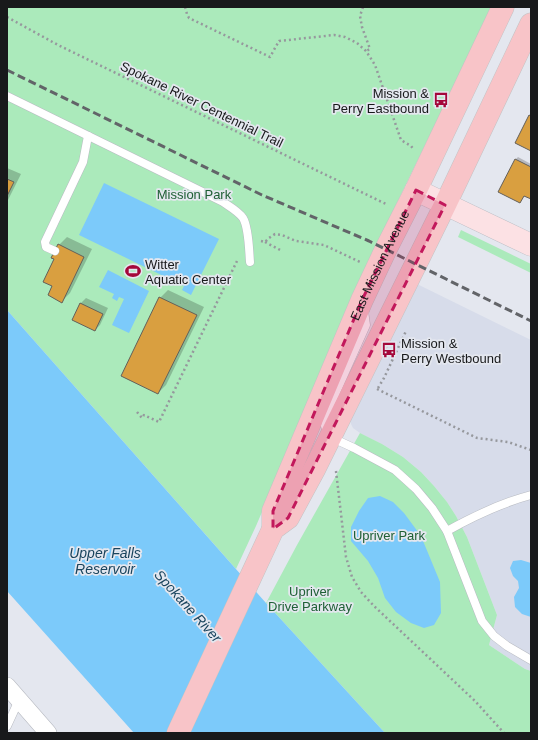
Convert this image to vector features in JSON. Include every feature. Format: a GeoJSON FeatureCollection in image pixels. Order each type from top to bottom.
{"type":"FeatureCollection","features":[{"type":"Feature","properties":{"kind":"main road","name":"East Mission Avenue"},"geometry":{"type":"LineString","coordinates":[[178,733],[272,532],[273,511],[362,300],[503,7]]}},
{"type":"Feature","properties":{"kind":"main road","name":"East Mission Avenue"},"geometry":{"type":"LineString","coordinates":[[272,532],[288,518],[330,437],[445,205],[531,24]]}},
{"type":"Feature","properties":{"kind":"main road"},"geometry":{"type":"LineString","coordinates":[[416,190],[531,245]]}},
{"type":"Feature","properties":{"kind":"street"},"geometry":{"type":"LineString","coordinates":[[7,686],[48,733]]}},
{"type":"Feature","properties":{"kind":"lane"},"geometry":{"type":"LineString","coordinates":[[7,96],[224,202],[244,219],[249,238],[250,262]]}},
{"type":"Feature","properties":{"kind":"lane"},"geometry":{"type":"LineString","coordinates":[[55,251],[46,247],[45,242],[83,162],[88,136]]}},
{"type":"Feature","properties":{"kind":"lane"},"geometry":{"type":"LineString","coordinates":[[362,300],[366,325],[328,410],[325,426],[330,437],[395,470],[416,489],[432,508],[447,531],[482,621],[494,636],[506,646],[531,660]]}},
{"type":"Feature","properties":{"kind":"lane"},"geometry":{"type":"LineString","coordinates":[[447,531],[483,512],[514,499],[531,495]]}},
{"type":"Feature","properties":{"kind":"lane"},"geometry":{"type":"LineString","coordinates":[[7,726],[20,700]]}},
{"type":"Feature","properties":{"kind":"path"},"geometry":{"type":"LineString","coordinates":[[185,7],[189,18],[270,57],[279,41],[334,35],[345,37],[357,43],[366,51],[375,65],[401,140],[411,146],[415,151]]}},
{"type":"Feature","properties":{"kind":"path"},"geometry":{"type":"LineString","coordinates":[[364,7],[360,16],[362,27],[370,49],[366,51]]}},
{"type":"Feature","properties":{"kind":"path","name":"Spokane River Centennial Trail"},"geometry":{"type":"LineString","coordinates":[[7,17],[58,45],[390,206]]}},
{"type":"Feature","properties":{"kind":"path"},"geometry":{"type":"LineString","coordinates":[[265,242],[275,234],[282,235],[296,241],[324,245],[360,262]]}},
{"type":"Feature","properties":{"kind":"path"},"geometry":{"type":"LineString","coordinates":[[137,412],[142,418],[144,415],[159,422],[249,238],[265,242],[282,251]]}},
{"type":"Feature","properties":{"kind":"path"},"geometry":{"type":"LineString","coordinates":[[378,389],[477,438],[508,442],[531,450]]}},
{"type":"Feature","properties":{"kind":"highlighted area"},"geometry":{"type":"Polygon","coordinates":[[[416,190],[445,205],[288,518],[273,529],[273,511],[362,300],[416,190]]]}},
{"type":"Feature","properties":{"kind":"shaded area"},"geometry":{"type":"Polygon","coordinates":[[[415,283],[531,340],[531,671],[525,669],[489,645],[497,615],[467,537],[447,502],[421,472],[403,457],[360,433],[353,428],[351,424],[350,420],[415,283]]]}},
{"type":"Feature","properties":{"kind":"green space","name":"Mission Park"},"geometry":{"type":"Polygon","coordinates":[[[7,7],[492,7],[377,244],[256,526],[236,569],[7,310],[7,7]]]}},
{"type":"Feature","properties":{"kind":"green space"},"geometry":{"type":"Polygon","coordinates":[[[461,230],[531,264],[531,273],[458,237],[461,230]]]}},
{"type":"Feature","properties":{"kind":"green space","name":"Upriver Park"},"geometry":{"type":"Polygon","coordinates":[[[360,433],[403,457],[421,472],[447,502],[456,516],[467,537],[497,615],[489,645],[525,669],[531,671],[531,733],[385,733],[266,603],[360,433]]]}},
{"type":"Feature","properties":{"kind":"water"},"geometry":{"type":"Polygon","coordinates":[[[104,183],[219,239],[191,295],[182,290],[184,286],[79,235],[104,183]]]}},
{"type":"Feature","properties":{"kind":"water"},"geometry":{"type":"Polygon","coordinates":[[[108,270],[149,291],[129,333],[112,325],[124,299],[119,297],[117,301],[112,298],[114,294],[99,287],[108,270]]]}},
{"type":"Feature","properties":{"kind":"water","name":"Upper Falls Reservoir"},"geometry":{"type":"Polygon","coordinates":[[[7,310],[266,603],[385,733],[134,733],[7,591],[7,310]]]}},
{"type":"Feature","properties":{"kind":"water"},"geometry":{"type":"Polygon","coordinates":[[[380,496],[393,502],[404,513],[421,536],[440,582],[441,613],[434,625],[424,628],[411,623],[396,612],[385,598],[378,578],[368,561],[351,541],[351,527],[359,511],[368,498],[380,496]]]}},
{"type":"Feature","properties":{"kind":"water"},"geometry":{"type":"Polygon","coordinates":[[[521,560],[531,563],[531,617],[522,614],[515,607],[514,597],[519,588],[518,581],[513,576],[510,568],[513,561],[521,560]]]}},
{"type":"Feature","properties":{"kind":"building"},"geometry":{"type":"Polygon","coordinates":[[[529,115],[531,116],[531,151],[515,143],[529,115]]]}},
{"type":"Feature","properties":{"kind":"building"},"geometry":{"type":"Polygon","coordinates":[[[515,159],[531,167],[531,199],[524,196],[520,203],[498,192],[515,159]]]}},
{"type":"Feature","properties":{"kind":"building"},"geometry":{"type":"Polygon","coordinates":[[[7,179],[14,182],[7,196],[7,179]]]}},
{"type":"Feature","properties":{"kind":"building"},"geometry":{"type":"Polygon","coordinates":[[[58,244],[84,257],[62,303],[48,295],[52,286],[43,282],[54,259],[51,258],[58,244]]]}},
{"type":"Feature","properties":{"kind":"building"},"geometry":{"type":"Polygon","coordinates":[[[159,297],[197,315],[158,394],[121,376],[159,297]]]}},
{"type":"Feature","properties":{"kind":"building"},"geometry":{"type":"Polygon","coordinates":[[[80,303],[103,314],[95,331],[72,320],[80,303]]]}},
{"type":"Feature","properties":{"kind":"railway"},"geometry":{"type":"LineString","coordinates":[[7,70],[262,195],[369,241],[531,321]]}},
{"type":"Feature","properties":{"kind":"place","name":"Mission & Perry Eastbound"},"geometry":{"type":"Point","coordinates":[441,100]}},
{"type":"Feature","properties":{"kind":"place","name":"Witter Aquatic Center"},"geometry":{"type":"Point","coordinates":[133,271]}},
{"type":"Feature","properties":{"kind":"place","name":"Mission & Perry Westbound"},"geometry":{"type":"Point","coordinates":[389,350]}},
{"type":"Feature","properties":{"kind":"park label","name":"Upriver Drive Parkway"},"geometry":{"type":"Point","coordinates":[310,598]}},
{"type":"Feature","properties":{"kind":"water label","name":"Spokane River"},"geometry":{"type":"Point","coordinates":[188,606]}}]}
